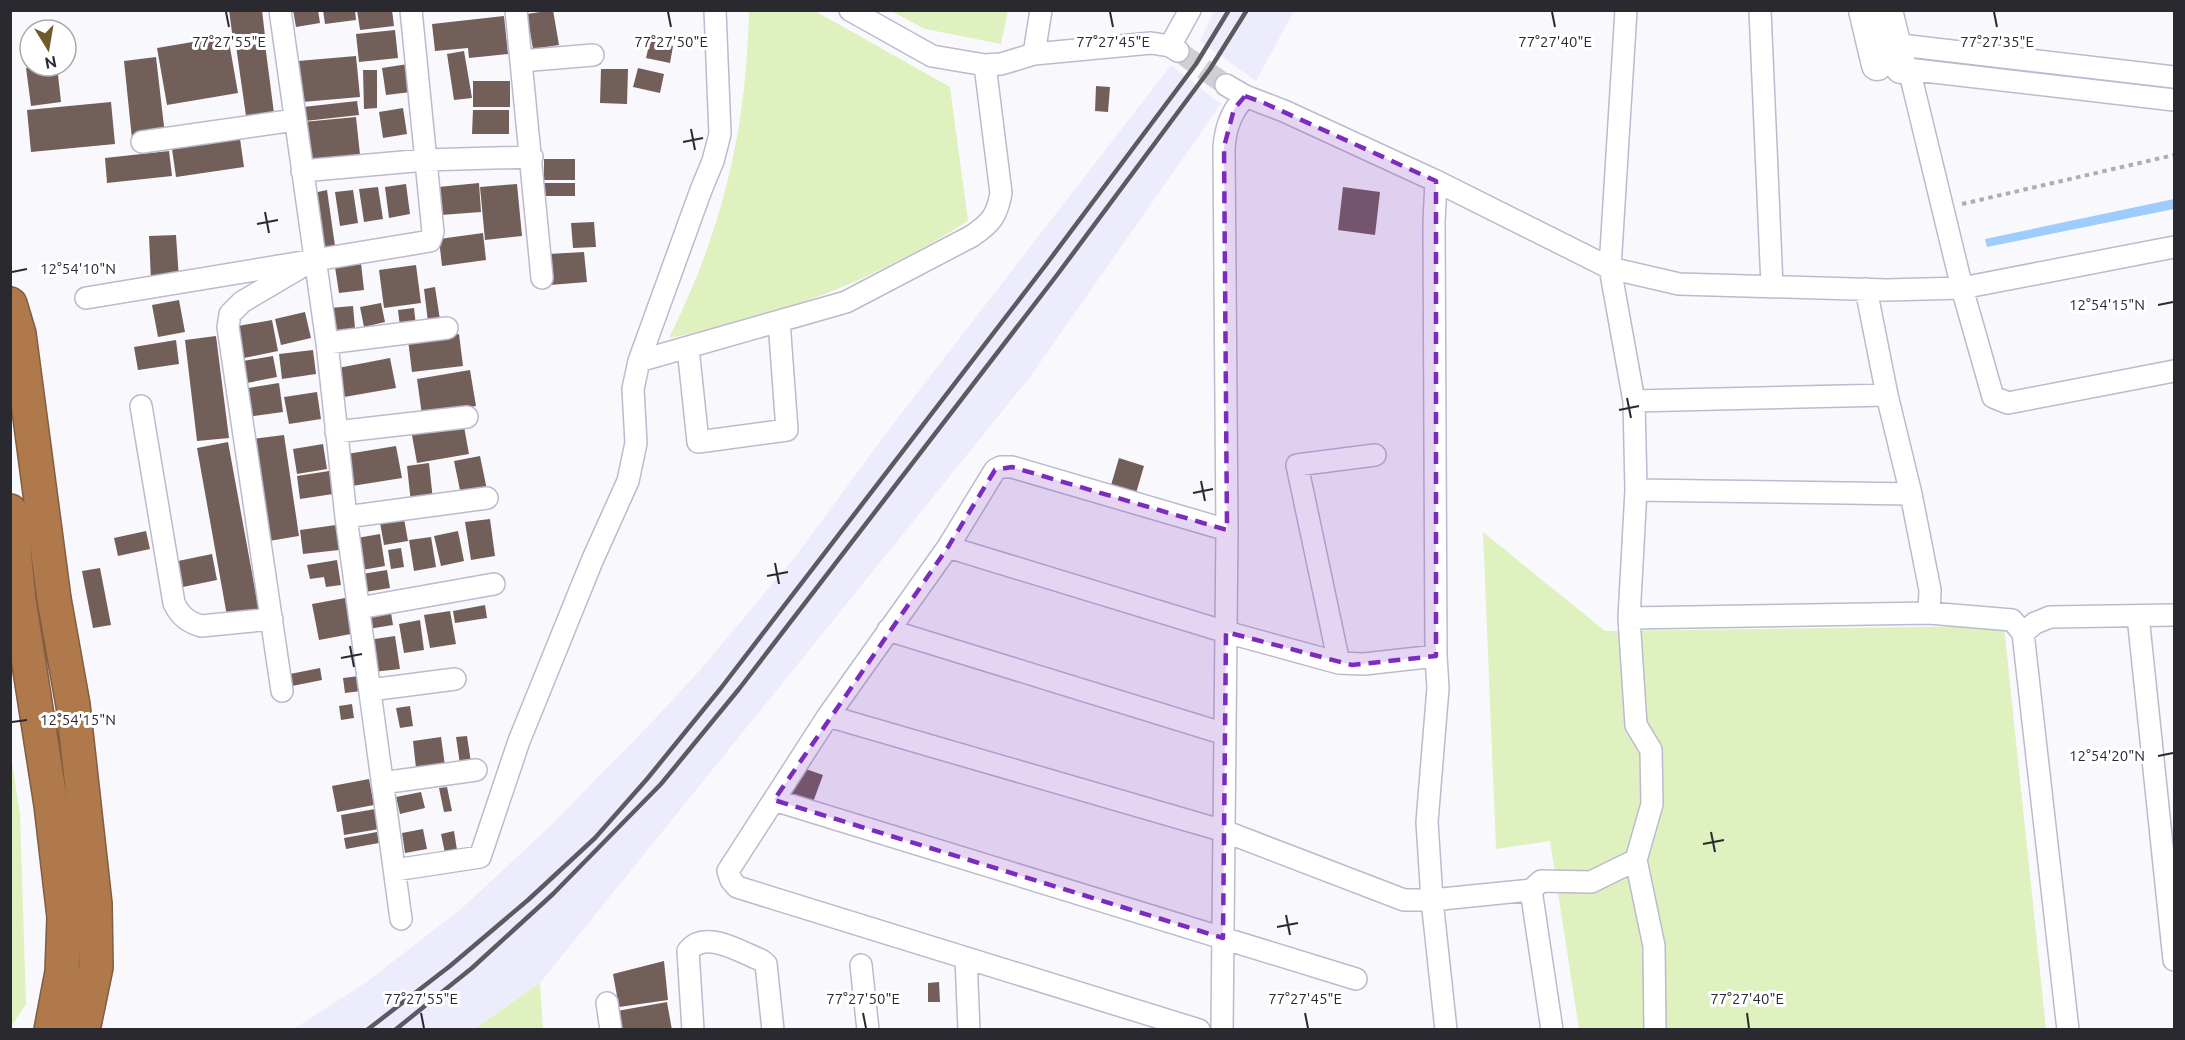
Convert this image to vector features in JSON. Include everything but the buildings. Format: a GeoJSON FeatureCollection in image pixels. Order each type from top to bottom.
{"type":"FeatureCollection","features":[{"type":"Feature","properties":{"kind":"highway"},"geometry":{"type":"LineString","coordinates":[[10,304],[19,334],[54,599],[73,705],[95,904],[96,967],[83,1029]]}},
{"type":"Feature","properties":{"kind":"highway"},"geometry":{"type":"LineString","coordinates":[[10,512],[19,600],[51,805],[64,917],[62,972],[51,1029]]}},
{"type":"Feature","properties":{"kind":"street"},"geometry":{"type":"LineString","coordinates":[[280,10],[327,344],[346,517],[401,919]]}},
{"type":"Feature","properties":{"kind":"street"},"geometry":{"type":"LineString","coordinates":[[86,298],[430,241],[433,232],[411,10]]}},
{"type":"Feature","properties":{"kind":"street"},"geometry":{"type":"LineString","coordinates":[[516,10],[542,278]]}},
{"type":"Feature","properties":{"kind":"street"},"geometry":{"type":"LineString","coordinates":[[394,870],[480,857],[519,741],[592,561],[628,481],[636,443],[633,389],[639,361],[713,162],[720,134],[715,10]]}},
{"type":"Feature","properties":{"kind":"street"},"geometry":{"type":"LineString","coordinates":[[850,10],[932,56],[986,65],[1001,64],[1034,54],[1150,43],[1174,49],[1190,10]]}},
{"type":"Feature","properties":{"kind":"street"},"geometry":{"type":"LineString","coordinates":[[1034,54],[1041,10]]}},
{"type":"Feature","properties":{"kind":"street"},"geometry":{"type":"LineString","coordinates":[[1626,10],[1610,268],[1634,400],[1636,490],[1629,618],[1636,725],[1651,750],[1653,804],[1636,860],[1654,946],[1655,1029]]}},
{"type":"Feature","properties":{"kind":"street"},"geometry":{"type":"LineString","coordinates":[[1760,10],[1772,286]]}},
{"type":"Feature","properties":{"kind":"street"},"geometry":{"type":"LineString","coordinates":[[1864,10],[1891,57],[1942,208],[1993,397],[2008,403],[2175,371]]}},
{"type":"Feature","properties":{"kind":"street"},"geometry":{"type":"LineString","coordinates":[[1887,10],[1891,57]]}},
{"type":"Feature","properties":{"kind":"street"},"geometry":{"type":"LineString","coordinates":[[522,61],[593,55]]}},
{"type":"Feature","properties":{"kind":"street"},"geometry":{"type":"LineString","coordinates":[[1891,57],[2175,77]]}},
{"type":"Feature","properties":{"kind":"street"},"geometry":{"type":"LineString","coordinates":[[1891,57],[2175,100]]}},
{"type":"Feature","properties":{"kind":"street"},"geometry":{"type":"LineString","coordinates":[[639,361],[846,302],[972,236],[989,224],[999,209],[1001,193],[986,65]]}},
{"type":"Feature","properties":{"kind":"street"},"geometry":{"type":"LineString","coordinates":[[1226,86],[1436,181],[1610,268],[1679,284],[1866,289],[1962,288],[2175,247]]}},
{"type":"Feature","properties":{"kind":"street"},"geometry":{"type":"LineString","coordinates":[[1222,1029],[1227,530],[1224,147],[1230,117],[1245,96]]}},
{"type":"Feature","properties":{"kind":"street"},"geometry":{"type":"LineString","coordinates":[[141,142],[295,120]]}},
{"type":"Feature","properties":{"kind":"street"},"geometry":{"type":"LineString","coordinates":[[302,171],[425,160],[532,157]]}},
{"type":"Feature","properties":{"kind":"street"},"geometry":{"type":"LineString","coordinates":[[1436,181],[1434,223],[1438,687],[1426,822],[1446,1029]]}},
{"type":"Feature","properties":{"kind":"street"},"geometry":{"type":"LineString","coordinates":[[282,691],[228,320],[230,314],[242,302],[314,260]]}},
{"type":"Feature","properties":{"kind":"street"},"geometry":{"type":"LineString","coordinates":[[1866,289],[1930,590],[1929,613]]}},
{"type":"Feature","properties":{"kind":"street"},"geometry":{"type":"LineString","coordinates":[[687,348],[698,442],[787,430],[779,321]]}},
{"type":"Feature","properties":{"kind":"street"},"geometry":{"type":"LineString","coordinates":[[327,344],[447,328]]}},
{"type":"Feature","properties":{"kind":"street"},"geometry":{"type":"LineString","coordinates":[[1634,400],[1887,395]]}},
{"type":"Feature","properties":{"kind":"street"},"geometry":{"type":"LineString","coordinates":[[141,406],[174,603],[179,612],[192,624],[201,627],[272,619]]}},
{"type":"Feature","properties":{"kind":"street"},"geometry":{"type":"LineString","coordinates":[[336,432],[467,417]]}},
{"type":"Feature","properties":{"kind":"street"},"geometry":{"type":"LineString","coordinates":[[1339,663],[1297,465],[1375,455]]}},
{"type":"Feature","properties":{"kind":"street"},"geometry":{"type":"LineString","coordinates":[[1199,1029],[737,887],[731,880],[729,867],[828,716],[948,548],[995,470],[1001,467],[1012,467],[1227,530]]}},
{"type":"Feature","properties":{"kind":"street"},"geometry":{"type":"LineString","coordinates":[[1636,490],[1911,494]]}},
{"type":"Feature","properties":{"kind":"street"},"geometry":{"type":"LineString","coordinates":[[346,517],[487,498]]}},
{"type":"Feature","properties":{"kind":"street"},"geometry":{"type":"LineString","coordinates":[[948,548],[1226,632],[1339,663],[1364,664],[1436,656]]}},
{"type":"Feature","properties":{"kind":"street"},"geometry":{"type":"LineString","coordinates":[[359,608],[494,585]]}},
{"type":"Feature","properties":{"kind":"street"},"geometry":{"type":"LineString","coordinates":[[1629,618],[1929,613],[2012,620],[2023,633],[2068,1029]]}},
{"type":"Feature","properties":{"kind":"street"},"geometry":{"type":"LineString","coordinates":[[2023,633],[2035,623],[2050,617],[2175,615]]}},
{"type":"Feature","properties":{"kind":"street"},"geometry":{"type":"LineString","coordinates":[[2138,616],[2175,960]]}},
{"type":"Feature","properties":{"kind":"street"},"geometry":{"type":"LineString","coordinates":[[888,630],[1225,734]]}},
{"type":"Feature","properties":{"kind":"street"},"geometry":{"type":"LineString","coordinates":[[370,690],[455,679]]}},
{"type":"Feature","properties":{"kind":"street"},"geometry":{"type":"LineString","coordinates":[[828,716],[1224,831],[1404,900],[1432,900],[1531,890],[1541,881],[1591,882],[1636,860]]}},
{"type":"Feature","properties":{"kind":"street"},"geometry":{"type":"LineString","coordinates":[[382,783],[476,770]]}},
{"type":"Feature","properties":{"kind":"street"},"geometry":{"type":"LineString","coordinates":[[774,800],[1356,979]]}},
{"type":"Feature","properties":{"kind":"street"},"geometry":{"type":"LineString","coordinates":[[1531,890],[1552,1029]]}},
{"type":"Feature","properties":{"kind":"street"},"geometry":{"type":"LineString","coordinates":[[693,1029],[688,951],[692,945],[703,941],[714,941],[766,964],[773,1029]]}},
{"type":"Feature","properties":{"kind":"street"},"geometry":{"type":"LineString","coordinates":[[966,958],[969,1029]]}},
{"type":"Feature","properties":{"kind":"street"},"geometry":{"type":"LineString","coordinates":[[861,964],[868,1029]]}},
{"type":"Feature","properties":{"kind":"street"},"geometry":{"type":"LineString","coordinates":[[607,1003],[611,1029]]}},
{"type":"Feature","properties":{"kind":"path"},"geometry":{"type":"LineString","coordinates":[[1942,208],[2175,155]]}},
{"type":"Feature","properties":{"kind":"highlighted area"},"geometry":{"type":"Polygon","coordinates":[[[1245,96],[1436,181],[1436,656],[1352,665],[1226,632],[1223,938],[774,800],[948,547],[995,470],[1012,467],[1227,530],[1224,147],[1234,109],[1245,96]]]}},
{"type":"Feature","properties":{"kind":"shaded area"},"geometry":{"type":"Polygon","coordinates":[[[1214,11],[1294,11],[1256,81],[1200,41],[1214,11]]]}},
{"type":"Feature","properties":{"kind":"shaded area"},"geometry":{"type":"Polygon","coordinates":[[[1171,65],[1221,104],[1030,377],[540,983],[473,1029],[292,1030],[365,983],[461,909],[548,828],[701,669],[798,553],[890,428],[1171,65]]]}},
{"type":"Feature","properties":{"kind":"green space"},"geometry":{"type":"Polygon","coordinates":[[[749,11],[815,11],[950,87],[968,221],[896,262],[825,294],[750,319],[669,338],[704,258],[728,179],[743,98],[749,11]]]}},
{"type":"Feature","properties":{"kind":"green space"},"geometry":{"type":"Polygon","coordinates":[[[891,11],[1008,11],[1001,44],[925,29],[891,11]]]}},
{"type":"Feature","properties":{"kind":"green space"},"geometry":{"type":"Polygon","coordinates":[[[1483,532],[1605,631],[2004,626],[2046,1029],[1579,1029],[1550,841],[1496,849],[1483,532]]]}},
{"type":"Feature","properties":{"kind":"green space"},"geometry":{"type":"Polygon","coordinates":[[[10,750],[20,814],[26,1004],[11,1027],[10,750]]]}},
{"type":"Feature","properties":{"kind":"green space"},"geometry":{"type":"Polygon","coordinates":[[[540,983],[543,1029],[474,1029],[540,983]]]}},
{"type":"Feature","properties":{"kind":"water"},"geometry":{"type":"Polygon","coordinates":[[[2174,199],[2174,209],[1987,247],[1985,239],[2174,199]]]}},
{"type":"Feature","properties":{"kind":"tunnel"},"geometry":{"type":"LineString","coordinates":[[1178,51],[1226,85]]}},
{"type":"Feature","properties":{"kind":"railway"},"geometry":{"type":"LineString","coordinates":[[367,1030],[450,966],[528,900],[595,838],[647,779],[721,688],[1045,266],[1196,64],[1229,10]]}},
{"type":"Feature","properties":{"kind":"railway"},"geometry":{"type":"LineString","coordinates":[[395,1030],[472,968],[553,894],[661,784],[739,689],[1057,275],[1210,69],[1247,10]]}}]}
